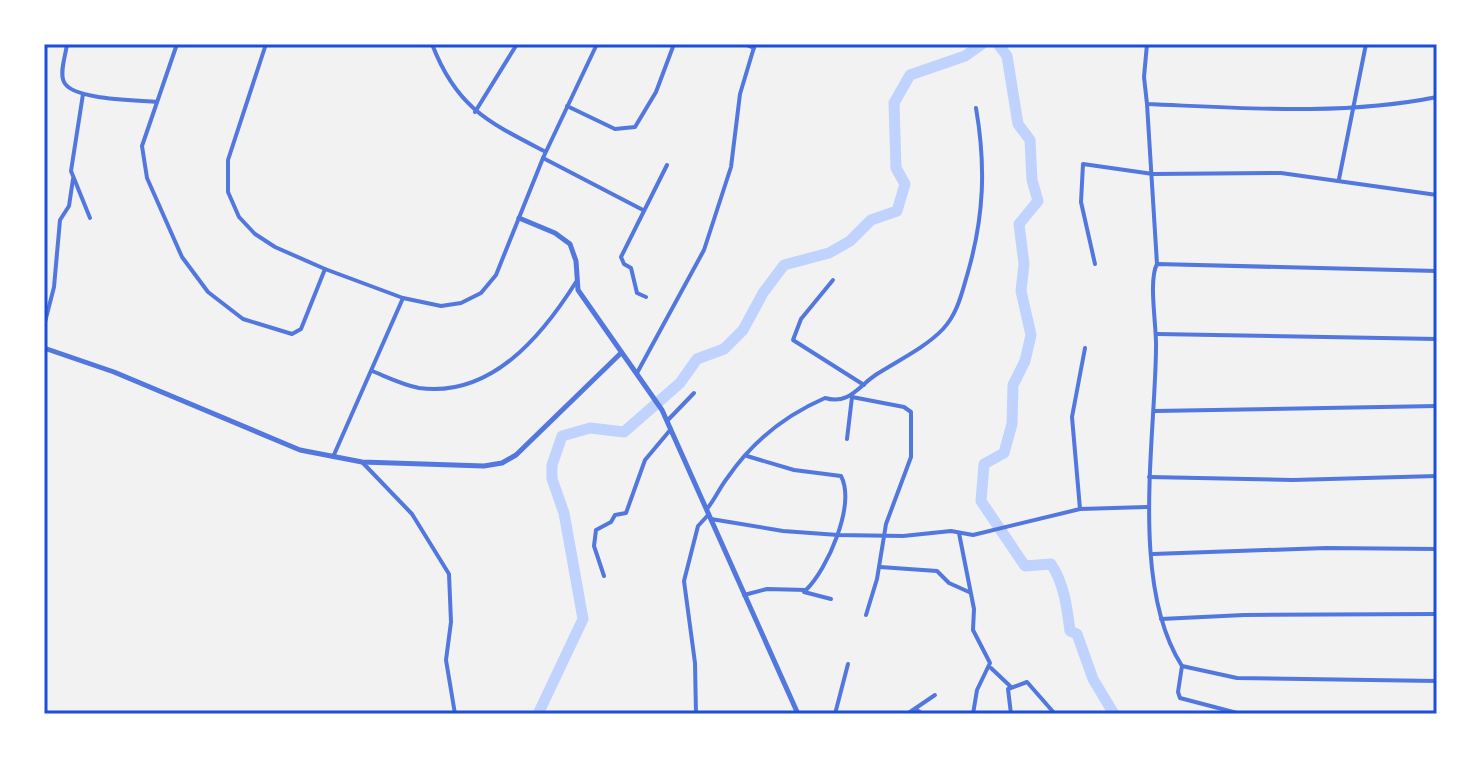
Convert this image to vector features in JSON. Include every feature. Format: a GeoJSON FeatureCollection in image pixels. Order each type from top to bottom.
{"type":"FeatureCollection","features":[{"type":"Feature","properties":{"kind":"street"},"geometry":{"type":"LineString","coordinates":[[67,44],[63,81],[83,94],[157,102]]}},
{"type":"Feature","properties":{"kind":"street"},"geometry":{"type":"LineString","coordinates":[[177,44],[142,146],[143,166],[182,257],[208,292],[243,319],[292,334],[301,329],[325,269]]}},
{"type":"Feature","properties":{"kind":"street"},"geometry":{"type":"LineString","coordinates":[[266,44],[228,160],[226,181],[230,200],[239,217],[255,234],[325,269],[403,298],[441,306],[461,303],[481,293],[496,275],[544,155],[597,44]]}},
{"type":"Feature","properties":{"kind":"street"},"geometry":{"type":"LineString","coordinates":[[432,44],[448,81],[475,112],[643,210]]}},
{"type":"Feature","properties":{"kind":"street"},"geometry":{"type":"LineString","coordinates":[[475,112],[517,44]]}},
{"type":"Feature","properties":{"kind":"street"},"geometry":{"type":"LineString","coordinates":[[567,106],[615,129],[635,127],[656,92],[674,44]]}},
{"type":"Feature","properties":{"kind":"street"},"geometry":{"type":"LineString","coordinates":[[637,373],[704,250],[731,167],[740,94],[754,46],[744,44]]}},
{"type":"Feature","properties":{"kind":"street"},"geometry":{"type":"LineString","coordinates":[[1147,44],[1144,77],[1157,264],[1155,411],[1147,507],[1161,619],[1182,666],[1180,698],[1241,714]]}},
{"type":"Feature","properties":{"kind":"street"},"geometry":{"type":"LineString","coordinates":[[1339,179],[1366,44]]}},
{"type":"Feature","properties":{"kind":"street"},"geometry":{"type":"LineString","coordinates":[[44,326],[54,287],[60,220],[69,206],[73,179],[71,156],[83,94]]}},
{"type":"Feature","properties":{"kind":"street"},"geometry":{"type":"LineString","coordinates":[[1147,104],[1355,107],[1437,97]]}},
{"type":"Feature","properties":{"kind":"street"},"geometry":{"type":"LineString","coordinates":[[847,439],[852,397],[864,385],[942,331],[955,312],[981,225],[983,157],[976,108]]}},
{"type":"Feature","properties":{"kind":"street"},"geometry":{"type":"LineString","coordinates":[[646,297],[637,293],[631,268],[624,264],[621,257],[667,165]]}},
{"type":"Feature","properties":{"kind":"street"},"geometry":{"type":"LineString","coordinates":[[1095,264],[1081,202],[1080,166],[1122,167],[1153,174],[1281,173],[1437,195]]}},
{"type":"Feature","properties":{"kind":"street"},"geometry":{"type":"LineString","coordinates":[[73,179],[90,218]]}},
{"type":"Feature","properties":{"kind":"street"},"geometry":{"type":"LineString","coordinates":[[519,218],[567,240],[576,256],[576,282],[662,410],[798,714]]}},
{"type":"Feature","properties":{"kind":"street"},"geometry":{"type":"LineString","coordinates":[[1157,264],[1437,271]]}},
{"type":"Feature","properties":{"kind":"street"},"geometry":{"type":"LineString","coordinates":[[833,280],[801,319],[793,340],[864,385]]}},
{"type":"Feature","properties":{"kind":"street"},"geometry":{"type":"LineString","coordinates":[[372,371],[420,388],[469,382],[528,348],[547,326],[576,282]]}},
{"type":"Feature","properties":{"kind":"street"},"geometry":{"type":"LineString","coordinates":[[332,459],[403,298]]}},
{"type":"Feature","properties":{"kind":"street"},"geometry":{"type":"LineString","coordinates":[[1157,334],[1437,339]]}},
{"type":"Feature","properties":{"kind":"street"},"geometry":{"type":"LineString","coordinates":[[44,348],[114,372],[300,450],[332,459],[484,466],[502,463],[516,455],[621,353]]}},
{"type":"Feature","properties":{"kind":"street"},"geometry":{"type":"LineString","coordinates":[[1080,509],[1072,417],[1085,348]]}},
{"type":"Feature","properties":{"kind":"street"},"geometry":{"type":"LineString","coordinates":[[667,421],[694,393]]}},
{"type":"Feature","properties":{"kind":"street"},"geometry":{"type":"LineString","coordinates":[[696,714],[696,670],[684,581],[698,526],[760,440],[806,406],[825,398],[835,401],[852,397],[904,407],[911,412],[911,457],[883,536],[880,567],[866,615]]}},
{"type":"Feature","properties":{"kind":"street"},"geometry":{"type":"LineString","coordinates":[[1155,411],[1437,406]]}},
{"type":"Feature","properties":{"kind":"street"},"geometry":{"type":"LineString","coordinates":[[604,576],[594,546],[596,530],[611,522],[615,515],[626,513],[645,460],[671,429]]}},
{"type":"Feature","properties":{"kind":"street"},"geometry":{"type":"LineString","coordinates":[[746,456],[794,470],[841,476],[844,501],[838,535],[820,576],[802,592]]}},
{"type":"Feature","properties":{"kind":"street"},"geometry":{"type":"LineString","coordinates":[[362,462],[412,514],[449,574],[451,622],[446,660],[455,714]]}},
{"type":"Feature","properties":{"kind":"street"},"geometry":{"type":"LineString","coordinates":[[1149,477],[1293,480],[1437,476]]}},
{"type":"Feature","properties":{"kind":"street"},"geometry":{"type":"LineString","coordinates":[[709,514],[775,530],[883,536],[981,534],[1034,518],[1080,509],[1147,507]]}},
{"type":"Feature","properties":{"kind":"street"},"geometry":{"type":"LineString","coordinates":[[959,533],[974,609],[973,630],[991,668],[1005,684],[1012,687],[1030,682],[1055,714]]}},
{"type":"Feature","properties":{"kind":"street"},"geometry":{"type":"LineString","coordinates":[[1153,554],[1326,548],[1437,549]]}},
{"type":"Feature","properties":{"kind":"street"},"geometry":{"type":"LineString","coordinates":[[880,567],[937,571],[949,583],[969,592]]}},
{"type":"Feature","properties":{"kind":"street"},"geometry":{"type":"LineString","coordinates":[[744,595],[767,589],[802,592],[831,599]]}},
{"type":"Feature","properties":{"kind":"street"},"geometry":{"type":"LineString","coordinates":[[1161,619],[1244,615],[1437,614]]}},
{"type":"Feature","properties":{"kind":"street"},"geometry":{"type":"LineString","coordinates":[[835,714],[848,664]]}},
{"type":"Feature","properties":{"kind":"street"},"geometry":{"type":"LineString","coordinates":[[1182,666],[1237,678],[1437,681]]}},
{"type":"Feature","properties":{"kind":"street"},"geometry":{"type":"LineString","coordinates":[[973,714],[977,690],[991,668]]}},
{"type":"Feature","properties":{"kind":"street"},"geometry":{"type":"LineString","coordinates":[[1011,714],[1008,693],[1012,687]]}},
{"type":"Feature","properties":{"kind":"street"},"geometry":{"type":"LineString","coordinates":[[907,714],[935,695]]}},
{"type":"Feature","properties":{"kind":"street"},"geometry":{"type":"LineString","coordinates":[[915,709],[923,714]]}},
{"type":"Feature","properties":{"kind":"street"},"geometry":{"type":"LineString","coordinates":[[721,714],[744,714]]}},
{"type":"Feature","properties":{"kind":"waterway"},"geometry":{"type":"LineString","coordinates":[[538,714],[583,619],[564,513],[552,479],[552,465],[562,436],[590,428],[624,432],[680,383],[697,359],[724,349],[743,330],[763,293],[784,265],[829,253],[850,241],[871,220],[897,211],[905,184],[896,168],[894,103],[910,75],[965,56],[982,44]]}},
{"type":"Feature","properties":{"kind":"waterway"},"geometry":{"type":"LineString","coordinates":[[998,44],[1007,56],[1018,124],[1030,140],[1032,180],[1038,201],[1019,224],[1024,264],[1021,291],[1031,335],[1025,361],[1013,385],[1012,424],[1004,453],[984,464],[981,501],[1025,566],[1051,564],[1062,587],[1070,631],[1077,634],[1093,679],[1114,714]]}},
{"type":"Feature","properties":{"kind":"waterway"},"geometry":{"type":"LineString","coordinates":[[1111,709],[1126,714]]}}]}
